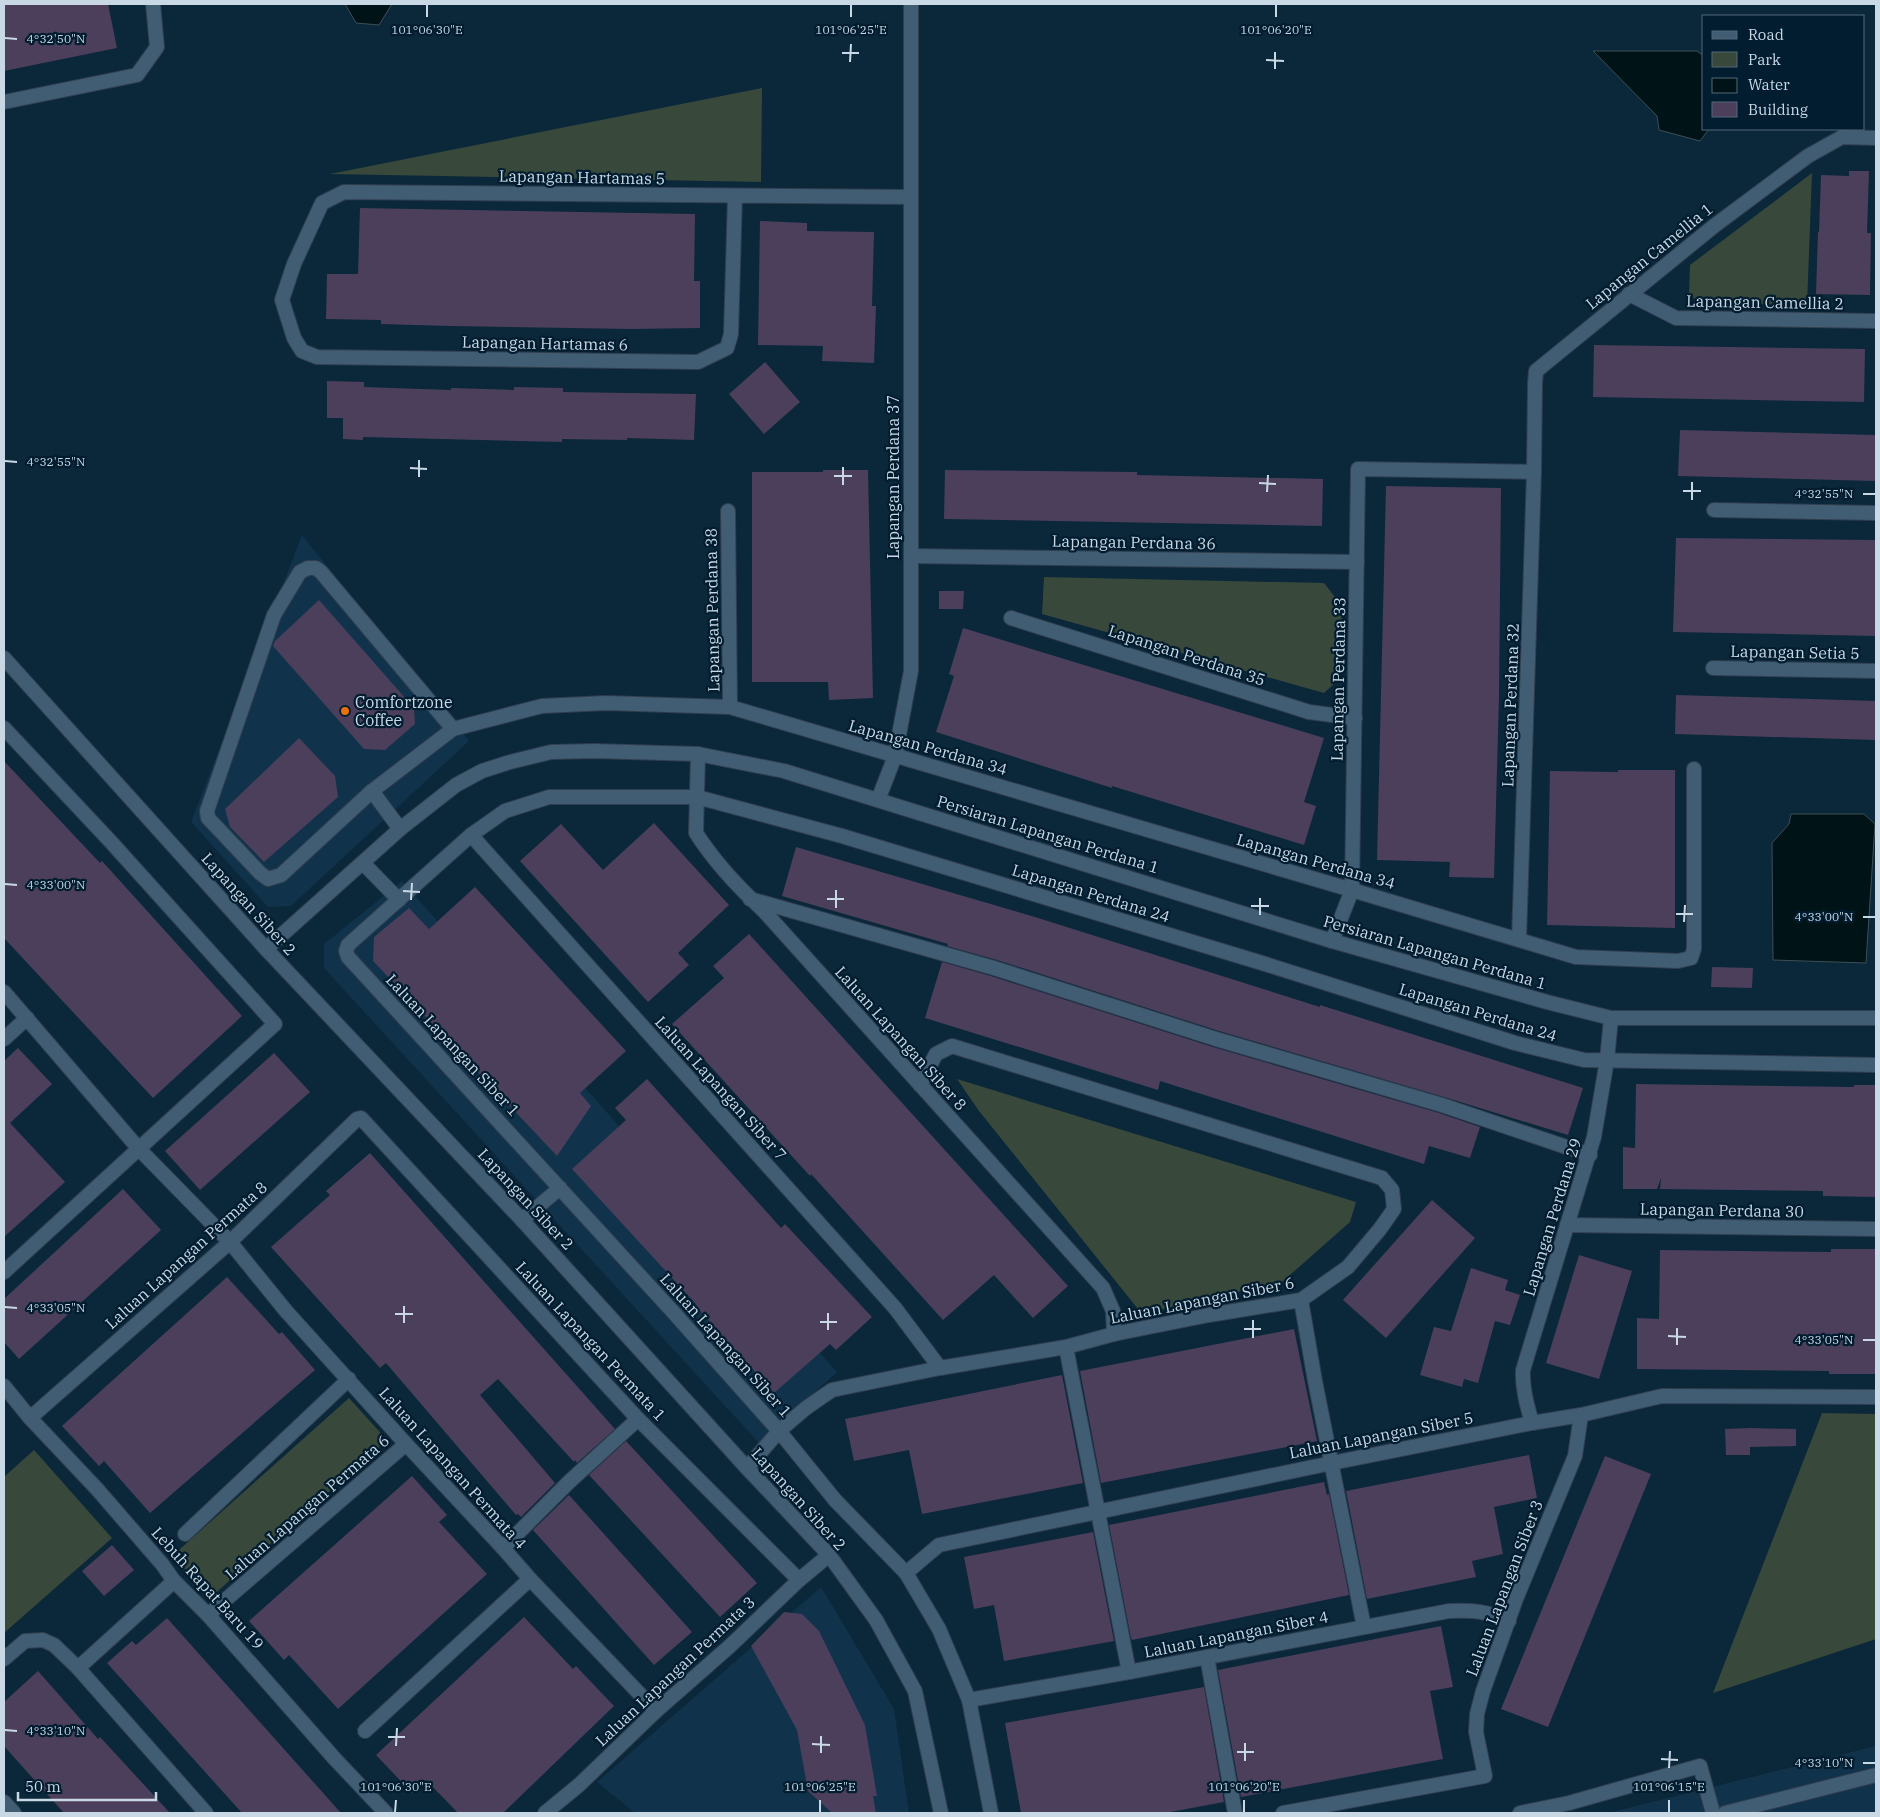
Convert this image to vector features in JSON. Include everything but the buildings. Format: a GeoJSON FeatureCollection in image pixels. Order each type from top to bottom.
{"type":"FeatureCollection","features":[{"type":"Feature","properties":{"kind":"street"},"geometry":{"type":"LineString","coordinates":[[4,102],[137,75],[157,47],[154,4]]}},
{"type":"Feature","properties":{"kind":"street","name":"Lapangan Perdana 37"},"geometry":{"type":"LineString","coordinates":[[878,800],[895,756],[911,671],[911,4]]}},
{"type":"Feature","properties":{"kind":"street","name":"Lapangan Camellia 1"},"geometry":{"type":"LineString","coordinates":[[1534,472],[1536,370],[1714,226],[1808,156],[1842,137],[1876,138]]}},
{"type":"Feature","properties":{"kind":"street","name":"Lapangan Hartamas 5"},"geometry":{"type":"LineString","coordinates":[[294,264],[322,203],[344,192],[911,197]]}},
{"type":"Feature","properties":{"kind":"street","name":"Lapangan Hartamas 6"},"geometry":{"type":"LineString","coordinates":[[294,264],[282,300],[294,338],[302,351],[317,357],[698,362],[727,348],[731,334],[735,196]]}},
{"type":"Feature","properties":{"kind":"street","name":"Lapangan Camellia 2"},"geometry":{"type":"LineString","coordinates":[[1629,294],[1676,318],[1876,321]]}},
{"type":"Feature","properties":{"kind":"street","name":"Lapangan Perdana 33"},"geometry":{"type":"LineString","coordinates":[[1352,890],[1358,469],[1534,472]]}},
{"type":"Feature","properties":{"kind":"street","name":"Lapangan Perdana 32"},"geometry":{"type":"LineString","coordinates":[[1519,940],[1534,472]]}},
{"type":"Feature","properties":{"kind":"street"},"geometry":{"type":"LineString","coordinates":[[1714,510],[1876,513]]}},
{"type":"Feature","properties":{"kind":"street","name":"Lapangan Perdana 38"},"geometry":{"type":"LineString","coordinates":[[728,511],[730,707]]}},
{"type":"Feature","properties":{"kind":"street","name":"Lapangan Perdana 36"},"geometry":{"type":"LineString","coordinates":[[911,556],[1357,562]]}},
{"type":"Feature","properties":{"kind":"street","name":"Lapangan Perdana 34"},"geometry":{"type":"LineString","coordinates":[[453,729],[321,572],[316,568],[308,568],[300,572],[274,615],[207,811],[208,818],[268,879],[281,876],[372,791],[453,729],[542,706],[606,703],[730,707],[1576,957],[1678,961],[1690,958],[1694,948],[1694,769]]}},
{"type":"Feature","properties":{"kind":"street","name":"Lapangan Perdana 35"},"geometry":{"type":"LineString","coordinates":[[1011,618],[1310,712],[1355,718]]}},
{"type":"Feature","properties":{"kind":"street","name":"Lapangan Siber 2"},"geometry":{"type":"LineString","coordinates":[[4,658],[266,950],[522,1220],[747,1468],[829,1555],[876,1620],[915,1690],[941,1813]]}},
{"type":"Feature","properties":{"kind":"street","name":"Lapangan Setia 5"},"geometry":{"type":"LineString","coordinates":[[1713,668],[1876,671]]}},
{"type":"Feature","properties":{"kind":"street"},"geometry":{"type":"LineString","coordinates":[[4,728],[111,842],[275,1024],[4,1272]]}},
{"type":"Feature","properties":{"kind":"street","name":"Persiaran Lapangan Perdana 1"},"geometry":{"type":"LineString","coordinates":[[266,950],[400,829],[456,785],[482,771],[551,752],[594,751],[698,754],[784,771],[1332,941],[1547,1002],[1611,1018],[1876,1018]]}},
{"type":"Feature","properties":{"kind":"street","name":"Laluan Lapangan Siber 8"},"geometry":{"type":"LineString","coordinates":[[698,754],[696,833],[703,844],[750,899],[770,918],[1103,1288],[1113,1310],[1114,1334]]}},
{"type":"Feature","properties":{"kind":"street"},"geometry":{"type":"LineString","coordinates":[[372,791],[400,829]]}},
{"type":"Feature","properties":{"kind":"street","name":"Lapangan Perdana 24"},"geometry":{"type":"LineString","coordinates":[[346,951],[348,946],[471,835],[506,811],[549,797],[697,797],[842,836],[1262,963],[1514,1043],[1584,1060],[1876,1065]]}},
{"type":"Feature","properties":{"kind":"street","name":"Laluan Lapangan Siber 7"},"geometry":{"type":"LineString","coordinates":[[471,835],[895,1308],[940,1368]]}},
{"type":"Feature","properties":{"kind":"street"},"geometry":{"type":"LineString","coordinates":[[363,864],[399,900]]}},
{"type":"Feature","properties":{"kind":"street"},"geometry":{"type":"LineString","coordinates":[[1332,941],[1352,890]]}},
{"type":"Feature","properties":{"kind":"street"},"geometry":{"type":"LineString","coordinates":[[750,899],[994,968],[1216,1039],[1442,1105],[1590,1155]]}},
{"type":"Feature","properties":{"kind":"street","name":"Laluan Lapangan Siber 1"},"geometry":{"type":"LineString","coordinates":[[346,951],[348,957],[779,1431],[835,1500],[906,1573],[939,1629],[969,1700],[984,1786],[991,1813]]}},
{"type":"Feature","properties":{"kind":"street","name":"Laluan Lapangan Permata 4"},"geometry":{"type":"LineString","coordinates":[[4,992],[139,1149],[230,1242],[286,1311],[406,1444],[530,1579],[656,1711]]}},
{"type":"Feature","properties":{"kind":"street"},"geometry":{"type":"LineString","coordinates":[[4,1039],[27,1018]]}},
{"type":"Feature","properties":{"kind":"street","name":"Lapangan Perdana 29"},"geometry":{"type":"LineString","coordinates":[[1532,1423],[1524,1394],[1523,1370],[1590,1155],[1607,1060],[1611,1018]]}},
{"type":"Feature","properties":{"kind":"street","name":"Laluan Lapangan Siber 6"},"geometry":{"type":"LineString","coordinates":[[747,1468],[779,1431],[806,1408],[832,1390],[940,1368],[1066,1347],[1114,1334],[1209,1315],[1301,1300],[1348,1268],[1394,1209],[1392,1190],[1382,1178],[952,1046],[936,1054],[920,1086]]}},
{"type":"Feature","properties":{"kind":"street","name":"Laluan Lapangan Permata 8"},"geometry":{"type":"LineString","coordinates":[[30,1418],[230,1242],[357,1119],[361,1118],[364,1120]]}},
{"type":"Feature","properties":{"kind":"street","name":"Laluan Lapangan Permata 1"},"geometry":{"type":"LineString","coordinates":[[364,1120],[638,1419],[799,1580]]}},
{"type":"Feature","properties":{"kind":"street"},"geometry":{"type":"LineString","coordinates":[[522,1220],[560,1188]]}},
{"type":"Feature","properties":{"kind":"street","name":"Lapangan Perdana 30"},"geometry":{"type":"LineString","coordinates":[[1567,1225],[1876,1229]]}},
{"type":"Feature","properties":{"kind":"street"},"geometry":{"type":"LineString","coordinates":[[1301,1300],[1315,1381],[1364,1627]]}},
{"type":"Feature","properties":{"kind":"street"},"geometry":{"type":"LineString","coordinates":[[1066,1347],[1129,1672]]}},
{"type":"Feature","properties":{"kind":"street"},"geometry":{"type":"LineString","coordinates":[[185,1534],[349,1380]]}},
{"type":"Feature","properties":{"kind":"street","name":"Lebuh Rapat Baru 19"},"geometry":{"type":"LineString","coordinates":[[4,1386],[30,1418],[97,1489],[162,1564],[174,1581],[208,1615],[334,1758],[386,1813]]}},
{"type":"Feature","properties":{"kind":"street","name":"Laluan Lapangan Siber 5"},"geometry":{"type":"LineString","coordinates":[[906,1573],[940,1545],[1332,1463],[1581,1415],[1662,1396],[1876,1397]]}},
{"type":"Feature","properties":{"kind":"street","name":"Laluan Lapangan Siber 3"},"geometry":{"type":"LineString","coordinates":[[1282,1813],[1485,1776],[1476,1732],[1477,1714],[1483,1691],[1575,1456],[1581,1415]]}},
{"type":"Feature","properties":{"kind":"street"},"geometry":{"type":"LineString","coordinates":[[503,1548],[570,1481],[638,1419]]}},
{"type":"Feature","properties":{"kind":"street","name":"Laluan Lapangan Permata 6"},"geometry":{"type":"LineString","coordinates":[[208,1615],[406,1444]]}},
{"type":"Feature","properties":{"kind":"street","name":"Laluan Lapangan Permata 3"},"geometry":{"type":"LineString","coordinates":[[545,1813],[579,1785],[656,1711],[730,1646],[799,1580],[829,1555]]}},
{"type":"Feature","properties":{"kind":"street"},"geometry":{"type":"LineString","coordinates":[[365,1731],[530,1579]]}},
{"type":"Feature","properties":{"kind":"street"},"geometry":{"type":"LineString","coordinates":[[78,1668],[174,1581]]}},
{"type":"Feature","properties":{"kind":"street","name":"Laluan Lapangan Siber 4"},"geometry":{"type":"LineString","coordinates":[[969,1700],[1457,1610],[1474,1610],[1496,1615],[1509,1621]]}},
{"type":"Feature","properties":{"kind":"street"},"geometry":{"type":"LineString","coordinates":[[4,1659],[25,1641],[43,1640],[54,1645],[78,1668],[206,1813]]}},
{"type":"Feature","properties":{"kind":"street"},"geometry":{"type":"LineString","coordinates":[[1207,1657],[1235,1813]]}},
{"type":"Feature","properties":{"kind":"street"},"geometry":{"type":"LineString","coordinates":[[1520,1813],[1569,1803],[1700,1766],[1713,1813]]}},
{"type":"Feature","properties":{"kind":"street"},"geometry":{"type":"LineString","coordinates":[[1725,1813],[1876,1775]]}},
{"type":"Feature","properties":{"kind":"street"},"geometry":{"type":"LineString","coordinates":[[4,1802],[14,1813]]}},
{"type":"Feature","properties":{"kind":"shaded area"},"geometry":{"type":"Polygon","coordinates":[[[302,535],[469,741],[291,906],[268,907],[191,822],[302,535]]]}},
{"type":"Feature","properties":{"kind":"shaded area"},"geometry":{"type":"Polygon","coordinates":[[[402,881],[837,1372],[759,1443],[324,968],[324,944],[402,881]]]}},
{"type":"Feature","properties":{"kind":"shaded area"},"geometry":{"type":"Polygon","coordinates":[[[821,1587],[894,1709],[909,1813],[635,1813],[597,1782],[821,1587]]]}},
{"type":"Feature","properties":{"kind":"shaded area"},"geometry":{"type":"Polygon","coordinates":[[[1876,1746],[1876,1813],[1608,1813],[1876,1746]]]}},
{"type":"Feature","properties":{"kind":"green space"},"geometry":{"type":"Polygon","coordinates":[[[762,88],[761,182],[330,174],[762,88]]]}},
{"type":"Feature","properties":{"kind":"green space"},"geometry":{"type":"Polygon","coordinates":[[[1812,173],[1807,305],[1701,303],[1689,295],[1690,265],[1812,173]]]}},
{"type":"Feature","properties":{"kind":"green space"},"geometry":{"type":"Polygon","coordinates":[[[1044,577],[1324,583],[1342,606],[1339,679],[1324,693],[1042,614],[1044,577]]]}},
{"type":"Feature","properties":{"kind":"green space"},"geometry":{"type":"Polygon","coordinates":[[[957,1079],[1356,1202],[1350,1222],[1282,1282],[1142,1314],[979,1111],[957,1079]]]}},
{"type":"Feature","properties":{"kind":"green space"},"geometry":{"type":"Polygon","coordinates":[[[349,1398],[387,1440],[209,1599],[171,1557],[349,1398]]]}},
{"type":"Feature","properties":{"kind":"green space"},"geometry":{"type":"Polygon","coordinates":[[[1822,1413],[1876,1414],[1876,1639],[1713,1693],[1822,1413]]]}},
{"type":"Feature","properties":{"kind":"green space"},"geometry":{"type":"Polygon","coordinates":[[[34,1450],[112,1538],[4,1633],[4,1477],[34,1450]]]}},
{"type":"Feature","properties":{"kind":"water"},"geometry":{"type":"Polygon","coordinates":[[[345,4],[392,4],[379,25],[356,23],[345,4]]]}},
{"type":"Feature","properties":{"kind":"water"},"geometry":{"type":"Polygon","coordinates":[[[1593,51],[1697,51],[1702,55],[1702,130],[1708,130],[1700,141],[1659,130],[1657,116],[1593,51]]]}},
{"type":"Feature","properties":{"kind":"water"},"geometry":{"type":"Polygon","coordinates":[[[1791,814],[1864,814],[1875,824],[1866,963],[1773,960],[1772,843],[1789,824],[1791,814]]]}},
{"type":"Feature","properties":{"kind":"place","name":"Comfortzone Coffee"},"geometry":{"type":"Point","coordinates":[345,711]}}]}
